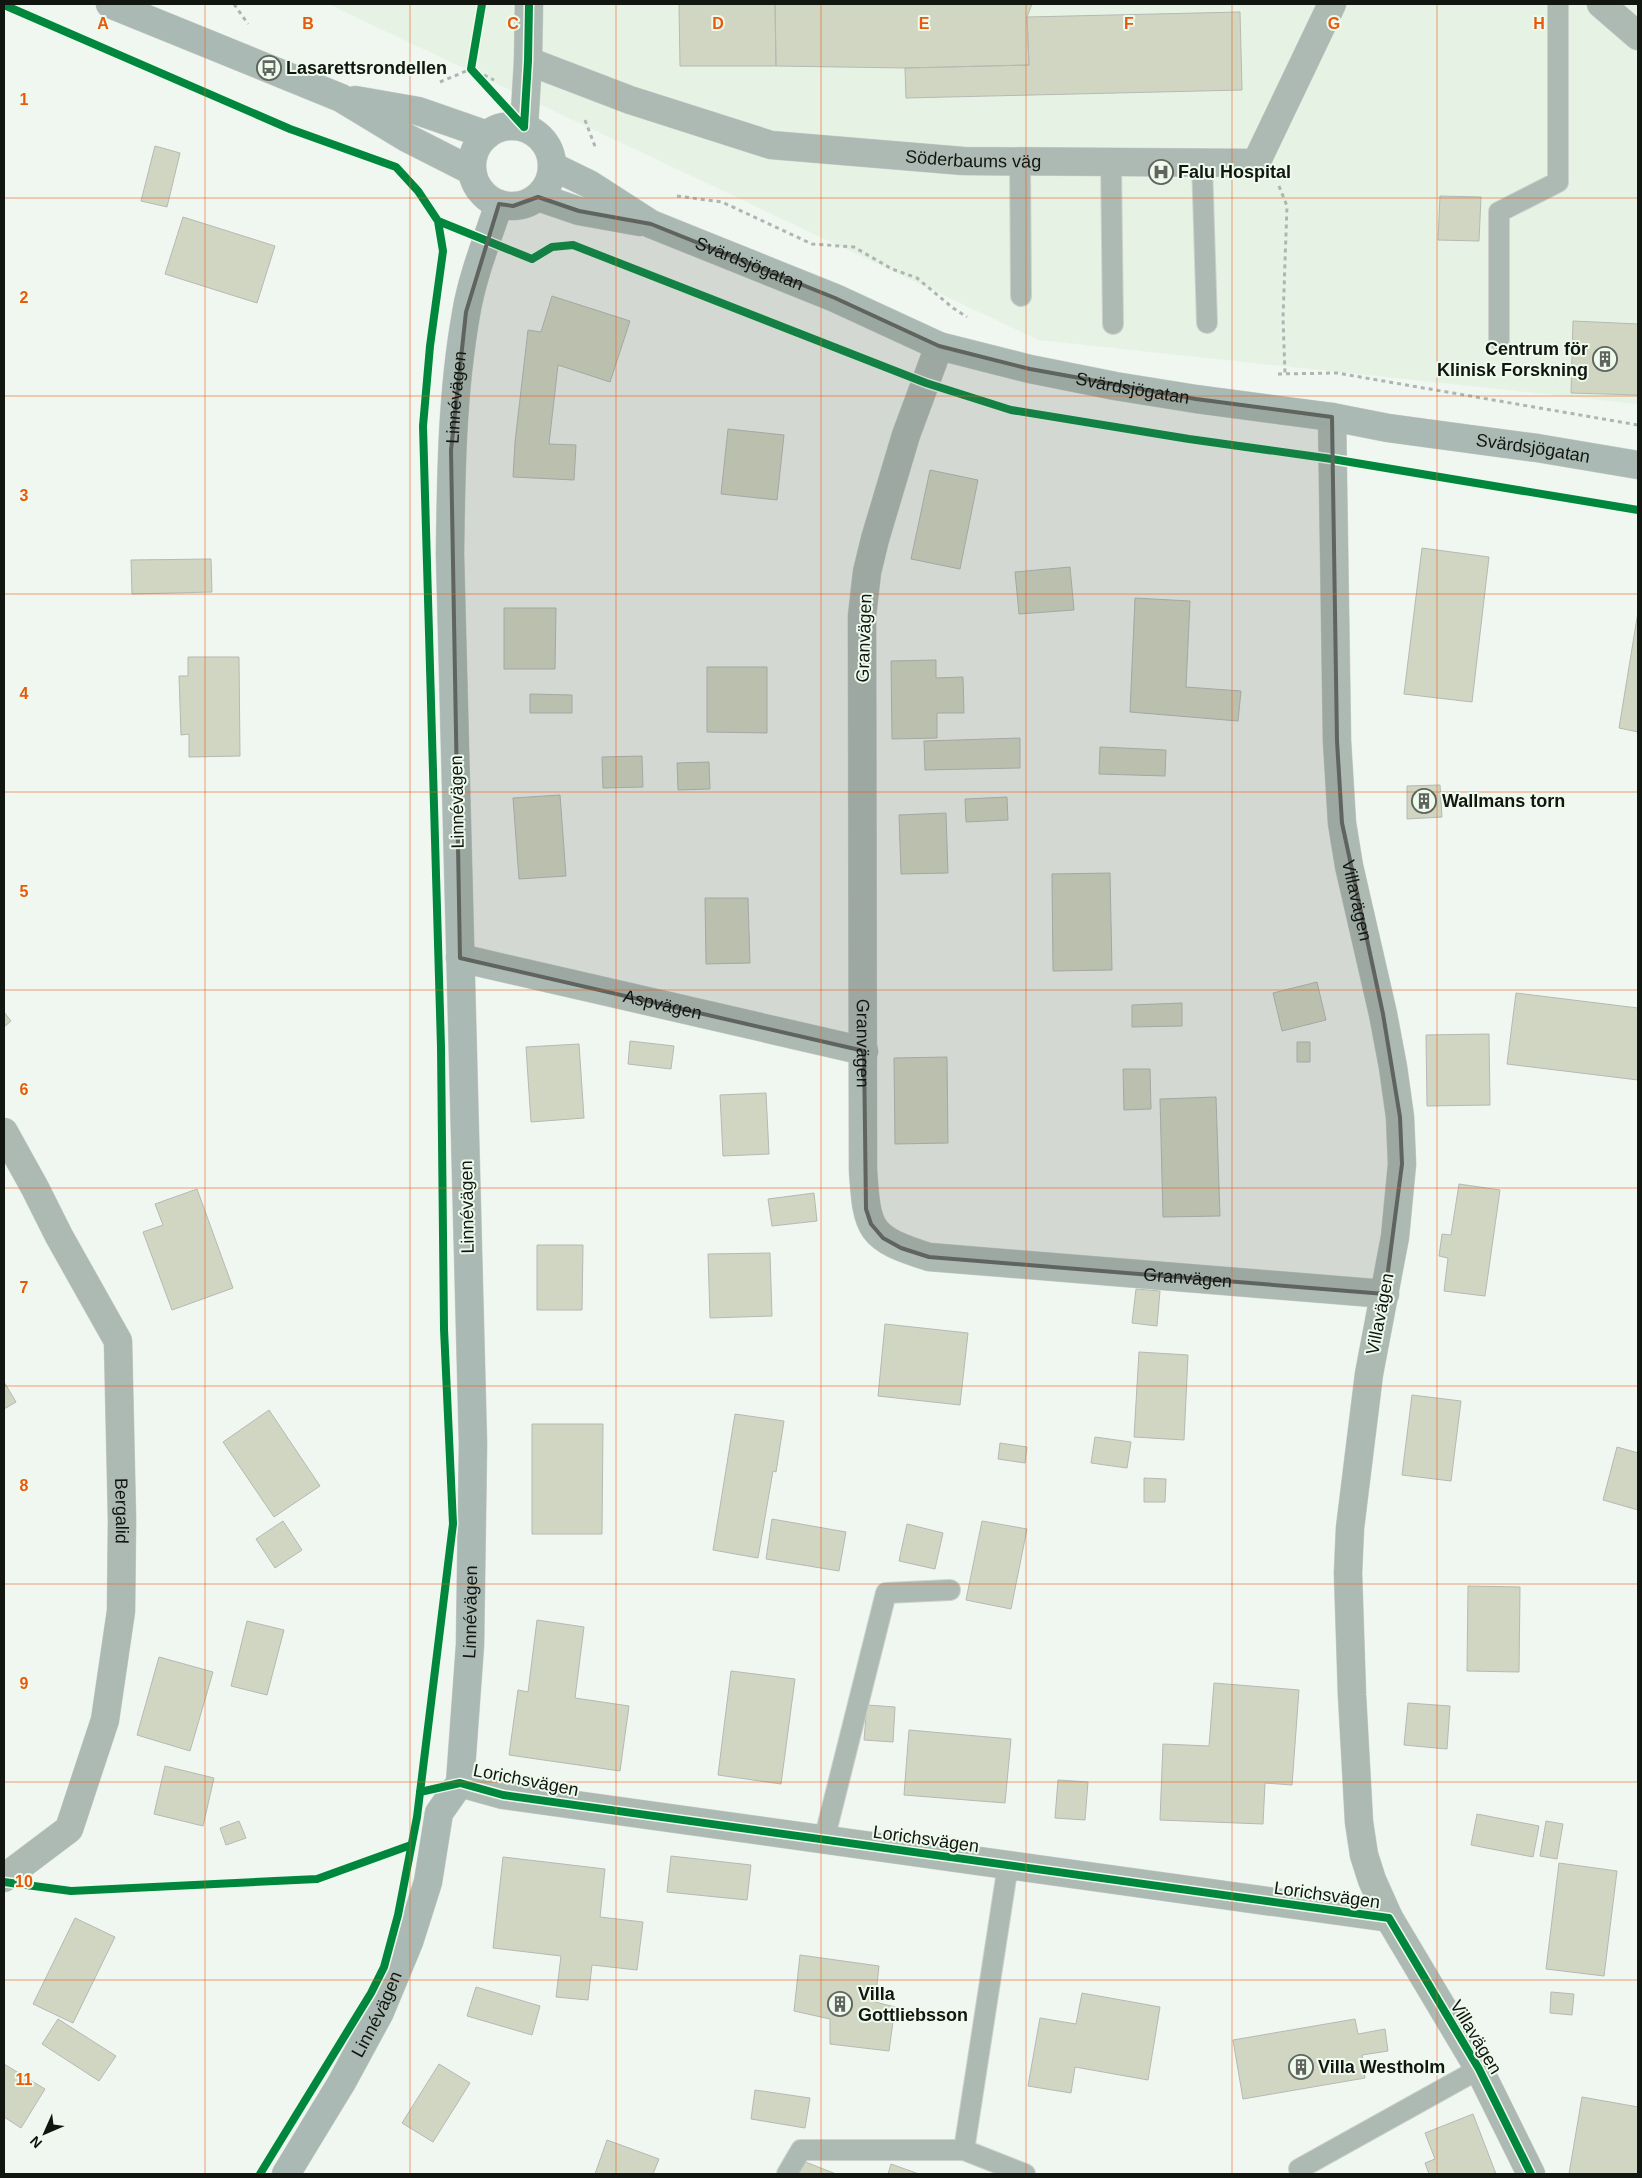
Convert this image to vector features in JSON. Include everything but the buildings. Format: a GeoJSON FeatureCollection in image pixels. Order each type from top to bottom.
{"type":"FeatureCollection","features":[{"type":"Feature","properties":{"kind":"street"},"geometry":{"type":"LineString","coordinates":[[110,4],[341,98],[407,138],[472,171]]}},
{"type":"Feature","properties":{"kind":"street"},"geometry":{"type":"LineString","coordinates":[[524,127],[529,4]]}},
{"type":"Feature","properties":{"kind":"street","name":"Söderbaums väg"},"geometry":{"type":"LineString","coordinates":[[528,60],[630,100],[771,145],[963,161],[1256,163],[1332,4]]}},
{"type":"Feature","properties":{"kind":"street"},"geometry":{"type":"LineString","coordinates":[[1601,4],[1638,36]]}},
{"type":"Feature","properties":{"kind":"street"},"geometry":{"type":"LineString","coordinates":[[341,98],[418,111],[486,135]]}},
{"type":"Feature","properties":{"kind":"street"},"geometry":{"type":"LineString","coordinates":[[504,126],[524,127],[538,136],[549,149],[552,166],[548,184],[538,197],[526,204],[513,206],[499,204],[481,191],[472,171],[475,151],[486,135],[504,126]]}},
{"type":"Feature","properties":{"kind":"street","name":"Svärdsjögatan"},"geometry":{"type":"LineString","coordinates":[[552,166],[589,184],[652,224],[834,298],[939,346],[1030,369],[1196,400],[1332,417],[1388,428],[1538,448],[1638,465]]}},
{"type":"Feature","properties":{"kind":"street","name":"Svärdsjögatan"},"geometry":{"type":"LineString","coordinates":[[538,197],[578,211],[652,224]]}},
{"type":"Feature","properties":{"kind":"street","name":"Linnévägen"},"geometry":{"type":"LineString","coordinates":[[286,2174],[342,2082],[380,2012],[409,1942],[428,1882],[439,1813],[460,1783],[470,1645],[473,1444],[450,554],[452,450],[455,396],[466,312],[499,204]]}},
{"type":"Feature","properties":{"kind":"street","name":"Granvägen"},"geometry":{"type":"LineString","coordinates":[[939,346],[906,435],[875,538],[867,572],[862,616],[863,1170],[866,1209],[871,1224],[883,1238],[901,1248],[929,1257],[1385,1294]]}},
{"type":"Feature","properties":{"kind":"street","name":"Villavägen"},"geometry":{"type":"LineString","coordinates":[[1332,417],[1337,741],[1342,823],[1349,866],[1384,1014],[1394,1067],[1400,1117],[1402,1164],[1395,1237],[1369,1374],[1356,1476],[1348,1573],[1359,1822],[1364,1855],[1372,1880],[1389,1918],[1479,2069],[1531,2174]]}},
{"type":"Feature","properties":{"kind":"street","name":"Aspvägen"},"geometry":{"type":"LineString","coordinates":[[460,958],[864,1051]]}},
{"type":"Feature","properties":{"kind":"street","name":"Bergalid"},"geometry":{"type":"LineString","coordinates":[[4,1132],[59,1236],[118,1341],[122,1520],[121,1611],[105,1720],[69,1829],[4,1878]]}},
{"type":"Feature","properties":{"kind":"street","name":"Lorichsvägen"},"geometry":{"type":"LineString","coordinates":[[460,1783],[503,1795],[1389,1918]]}},
{"type":"Feature","properties":{"kind":"lane"},"geometry":{"type":"LineString","coordinates":[[1499,340],[1499,212],[1558,182],[1558,4]]}},
{"type":"Feature","properties":{"kind":"lane"},"geometry":{"type":"LineString","coordinates":[[1020,161],[1021,296]]}},
{"type":"Feature","properties":{"kind":"lane"},"geometry":{"type":"LineString","coordinates":[[1111,162],[1114,324]]}},
{"type":"Feature","properties":{"kind":"lane"},"geometry":{"type":"LineString","coordinates":[[1202,163],[1207,323]]}},
{"type":"Feature","properties":{"kind":"lane"},"geometry":{"type":"LineString","coordinates":[[824,1840],[886,1593],[950,1590]]}},
{"type":"Feature","properties":{"kind":"lane"},"geometry":{"type":"LineString","coordinates":[[964,2150],[1008,1865]]}},
{"type":"Feature","properties":{"kind":"lane"},"geometry":{"type":"LineString","coordinates":[[1299,2169],[1479,2069]]}},
{"type":"Feature","properties":{"kind":"lane"},"geometry":{"type":"LineString","coordinates":[[787,2174],[801,2150],[964,2150],[1024,2174]]}},
{"type":"Feature","properties":{"kind":"path"},"geometry":{"type":"LineString","coordinates":[[234,4],[251,27]]}},
{"type":"Feature","properties":{"kind":"path"},"geometry":{"type":"LineString","coordinates":[[473,60],[471,69],[484,84]]}},
{"type":"Feature","properties":{"kind":"path"},"geometry":{"type":"LineString","coordinates":[[1264,147],[1287,206],[1283,318],[1286,374]]}},
{"type":"Feature","properties":{"kind":"highlighted area"},"geometry":{"type":"Polygon","coordinates":[[[538,197],[579,211],[651,224],[835,298],[939,346],[1030,369],[1196,399],[1332,417],[1337,741],[1342,823],[1383,1014],[1400,1117],[1402,1164],[1385,1294],[929,1257],[901,1248],[883,1238],[871,1224],[866,1209],[864,1051],[460,958],[451,450],[466,312],[499,204],[513,206],[538,197]]]}},
{"type":"Feature","properties":{"kind":"shaded area","name":"Falu Hospital"},"geometry":{"type":"Polygon","coordinates":[[[328,4],[1638,4],[1638,404],[1038,340],[328,4]]]}},
{"type":"Feature","properties":{"kind":"cycle path"},"geometry":{"type":"LineString","coordinates":[[482,4],[471,69],[524,127]]}},
{"type":"Feature","properties":{"kind":"cycle path"},"geometry":{"type":"LineString","coordinates":[[524,127],[529,4]]}},
{"type":"Feature","properties":{"kind":"cycle path"},"geometry":{"type":"LineString","coordinates":[[4,5],[290,129],[396,167],[418,191],[438,221],[443,251],[430,346],[423,426],[441,1047],[444,1329],[453,1524],[417,1817],[398,1915],[384,1967],[371,1993],[260,2174]]}},
{"type":"Feature","properties":{"kind":"cycle path"},"geometry":{"type":"LineString","coordinates":[[438,221],[532,259],[552,247],[573,245],[926,383],[1011,410],[1189,439],[1332,459],[1638,510]]}},
{"type":"Feature","properties":{"kind":"cycle path"},"geometry":{"type":"LineString","coordinates":[[420,1792],[460,1783],[503,1795],[1389,1918],[1479,2069],[1531,2174]]}},
{"type":"Feature","properties":{"kind":"cycle path"},"geometry":{"type":"LineString","coordinates":[[4,1882],[71,1891],[317,1879],[411,1845]]}},
{"type":"Feature","properties":{"kind":"place","name":"Lasarettsrondellen"},"geometry":{"type":"Point","coordinates":[269,68]}},
{"type":"Feature","properties":{"kind":"place","name":"Falu Hospital"},"geometry":{"type":"Point","coordinates":[1161,172]}},
{"type":"Feature","properties":{"kind":"place","name":"Centrum för Klinisk Forskning"},"geometry":{"type":"Point","coordinates":[1605,359]}},
{"type":"Feature","properties":{"kind":"place","name":"Wallmans torn"},"geometry":{"type":"Point","coordinates":[1424,801]}},
{"type":"Feature","properties":{"kind":"place","name":"Villa Gottliebsson"},"geometry":{"type":"Point","coordinates":[840,2004]}},
{"type":"Feature","properties":{"kind":"place","name":"Villa Westholm"},"geometry":{"type":"Point","coordinates":[1301,2067]}}]}
